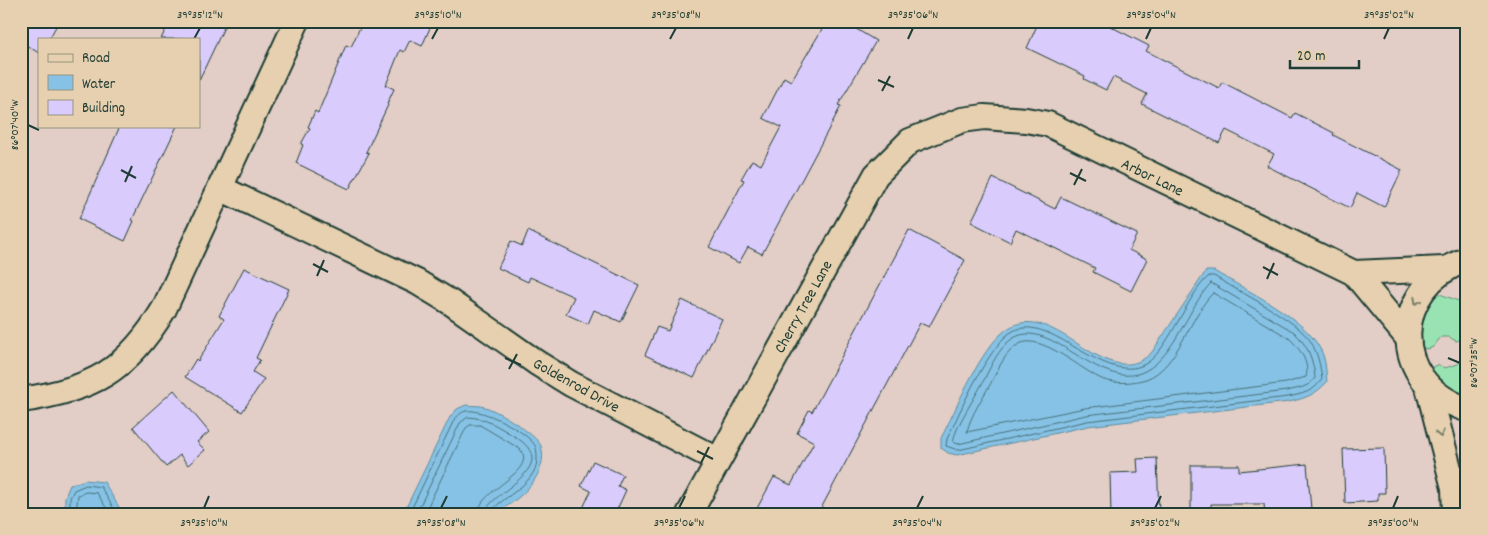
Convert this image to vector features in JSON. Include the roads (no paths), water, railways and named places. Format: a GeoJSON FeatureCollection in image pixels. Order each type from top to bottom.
{"type":"FeatureCollection","features":[{"type":"Feature","properties":{"kind":"street"},"geometry":{"type":"LineString","coordinates":[[21,400],[58,394],[94,381],[126,360],[149,334],[164,308],[297,21]]}},
{"type":"Feature","properties":{"kind":"street","name":"Arbor Lane"},"geometry":{"type":"LineString","coordinates":[[945,127],[962,120],[984,117],[1026,120],[1048,124],[1354,273],[1407,337]]}},
{"type":"Feature","properties":{"kind":"street","name":"Cherry Tree Lane"},"geometry":{"type":"LineString","coordinates":[[688,514],[876,175],[910,141],[945,127]]}},
{"type":"Feature","properties":{"kind":"street","name":"Goldenrod Drive"},"geometry":{"type":"LineString","coordinates":[[220,188],[417,282],[450,302],[536,363],[571,384],[718,460]]}},
{"type":"Feature","properties":{"kind":"street"},"geometry":{"type":"LineString","coordinates":[[1466,260],[1444,269],[1424,287],[1411,310],[1407,337],[1410,355],[1417,372],[1428,387],[1449,403],[1466,409]]}},
{"type":"Feature","properties":{"kind":"street","name":"Arbor Lane"},"geometry":{"type":"LineString","coordinates":[[1354,273],[1444,269]]}},
{"type":"Feature","properties":{"kind":"street"},"geometry":{"type":"LineString","coordinates":[[1428,387],[1460,480],[1454,514]]}},
{"type":"Feature","properties":{"kind":"water"},"geometry":{"type":"Polygon","coordinates":[[[1206,271],[1214,271],[1292,318],[1316,342],[1323,355],[1327,382],[1310,395],[1289,402],[1088,426],[957,455],[948,453],[941,448],[941,438],[975,370],[991,345],[1000,335],[1017,324],[1035,323],[1052,329],[1105,359],[1123,364],[1140,361],[1152,352],[1206,271]]]}},
{"type":"Feature","properties":{"kind":"water"},"geometry":{"type":"Polygon","coordinates":[[[466,405],[483,406],[491,409],[525,430],[538,441],[543,456],[541,467],[536,477],[530,486],[513,502],[495,513],[466,515],[403,514],[450,417],[457,409],[466,405]]]}},
{"type":"Feature","properties":{"kind":"water"},"geometry":{"type":"Polygon","coordinates":[[[85,480],[104,482],[123,514],[65,514],[65,497],[70,485],[85,480]]]}}]}
